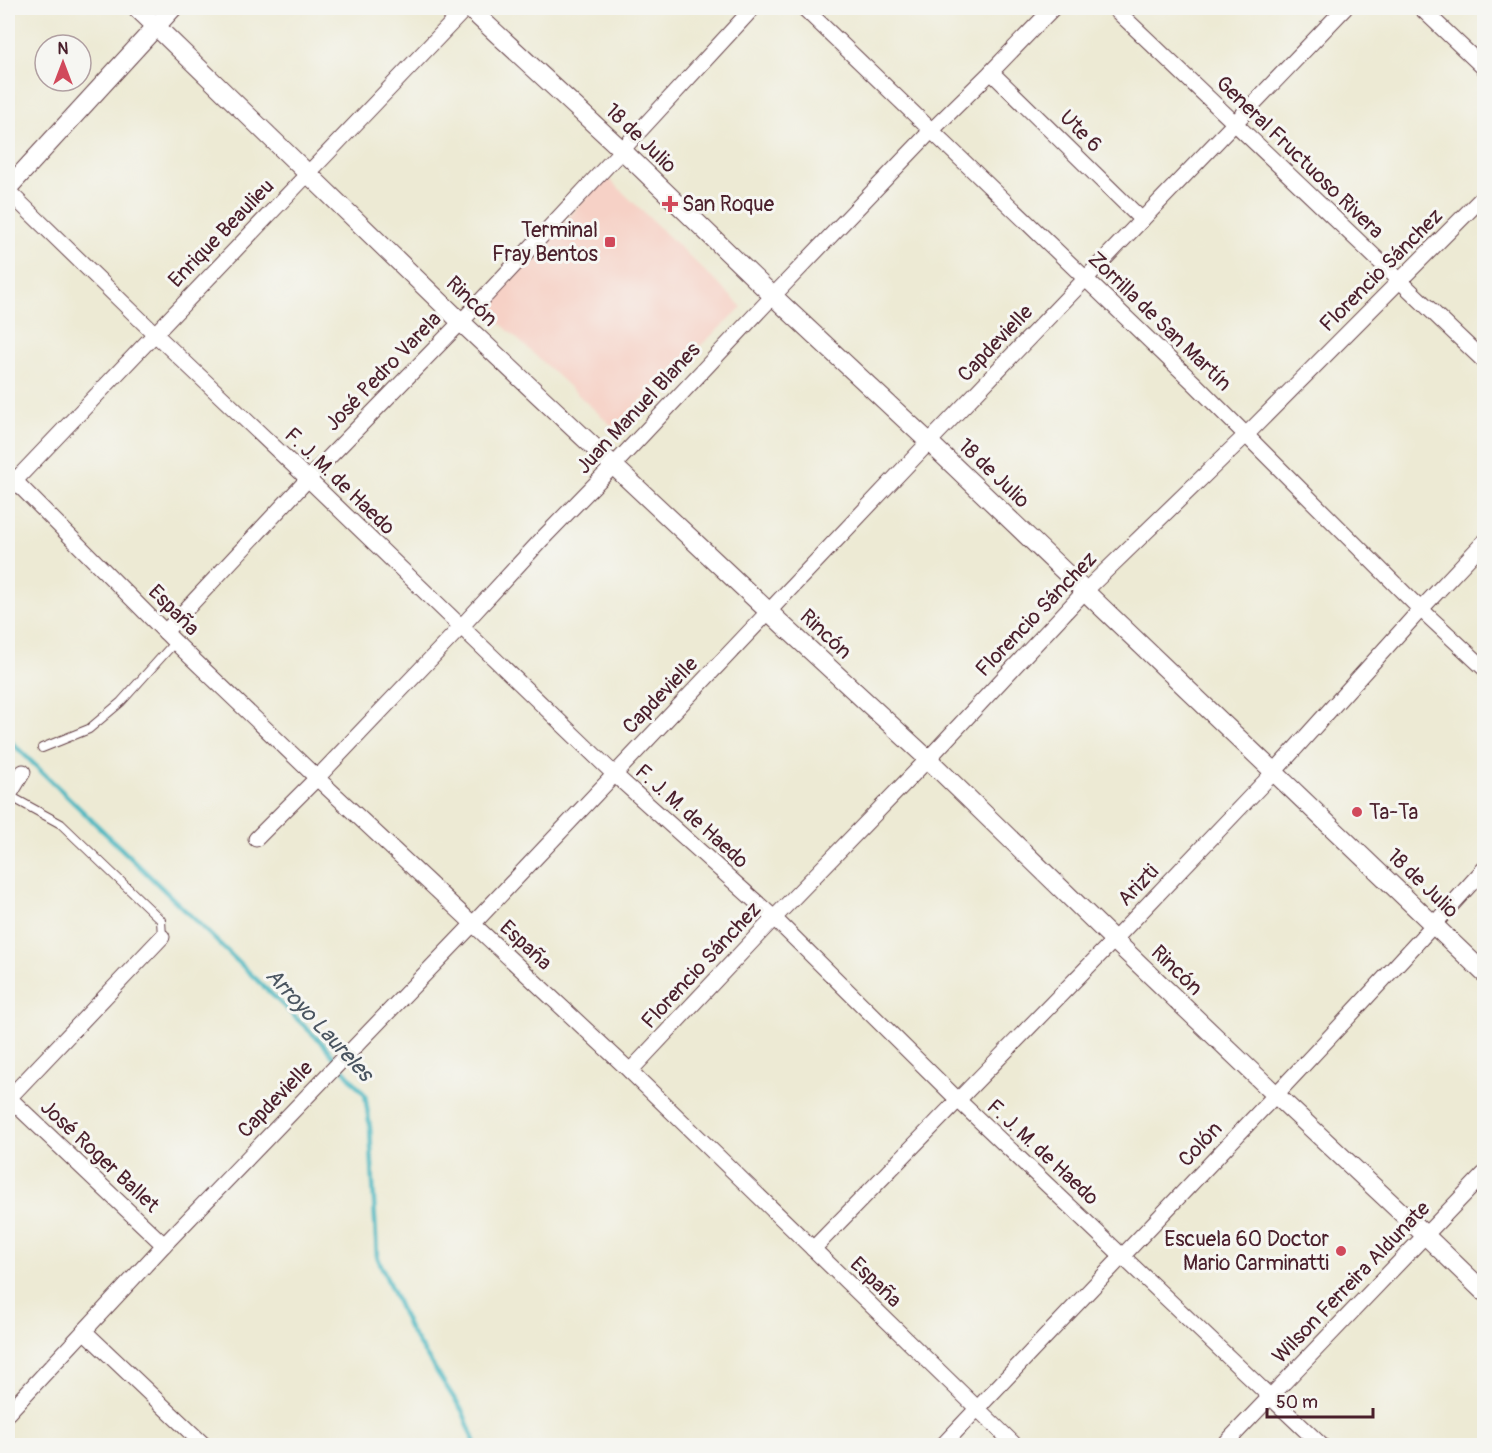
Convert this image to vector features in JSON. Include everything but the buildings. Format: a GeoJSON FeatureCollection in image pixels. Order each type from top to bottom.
{"type":"FeatureCollection","features":[{"type":"Feature","properties":{"kind":"street","name":"Rincón"},"geometry":{"type":"LineString","coordinates":[[137,8],[460,322],[928,759],[1114,940],[1485,1293]]}},
{"type":"Feature","properties":{"kind":"street"},"geometry":{"type":"LineString","coordinates":[[8,190],[173,8]]}},
{"type":"Feature","properties":{"kind":"street","name":"18 de Julio"},"geometry":{"type":"LineString","coordinates":[[468,8],[622,150],[1485,973]]}},
{"type":"Feature","properties":{"kind":"street","name":"Enrique Beaulieu"},"geometry":{"type":"LineString","coordinates":[[10,481],[468,8]]}},
{"type":"Feature","properties":{"kind":"street","name":"José Pedro Varela"},"geometry":{"type":"LineString","coordinates":[[170,637],[308,479],[460,322],[753,8]]}},
{"type":"Feature","properties":{"kind":"street","name":"Zorrilla de San Martín"},"geometry":{"type":"LineString","coordinates":[[804,8],[1086,278],[1421,609],[1485,668]]}},
{"type":"Feature","properties":{"kind":"street","name":"Juan Manuel Blanes"},"geometry":{"type":"LineString","coordinates":[[256,839],[461,627],[931,130],[1053,8]]}},
{"type":"Feature","properties":{"kind":"street","name":"General Fructuoso Rivera"},"geometry":{"type":"LineString","coordinates":[[1114,8],[1485,361]]}},
{"type":"Feature","properties":{"kind":"street","name":"Capdevielle"},"geometry":{"type":"LineString","coordinates":[[8,1413],[164,1245],[473,924],[769,610],[1345,8]]}},
{"type":"Feature","properties":{"kind":"street"},"geometry":{"type":"LineString","coordinates":[[1421,8],[1485,68]]}},
{"type":"Feature","properties":{"kind":"street","name":"Ute 6"},"geometry":{"type":"LineString","coordinates":[[991,72],[1142,220]]}},
{"type":"Feature","properties":{"kind":"street","name":"F. J. M. de Haedo"},"geometry":{"type":"LineString","coordinates":[[8,190],[614,774],[774,918],[958,1100],[1322,1446]]}},
{"type":"Feature","properties":{"kind":"street","name":"Florencio Sánchez"},"geometry":{"type":"LineString","coordinates":[[630,1071],[1085,591],[1246,435],[1485,196]]}},
{"type":"Feature","properties":{"kind":"street","name":"España"},"geometry":{"type":"LineString","coordinates":[[10,481],[317,778],[630,1071],[1016,1446]]}},
{"type":"Feature","properties":{"kind":"street","name":"Arizti"},"geometry":{"type":"LineString","coordinates":[[813,1249],[1274,772],[1421,609],[1485,542]]}},
{"type":"Feature","properties":{"kind":"street"},"geometry":{"type":"LineString","coordinates":[[8,796],[23,772]]}},
{"type":"Feature","properties":{"kind":"street","name":"Colón"},"geometry":{"type":"LineString","coordinates":[[942,1446],[1485,869]]}},
{"type":"Feature","properties":{"kind":"street"},"geometry":{"type":"LineString","coordinates":[[8,1098],[162,937]]}},
{"type":"Feature","properties":{"kind":"street","name":"José Roger Ballet"},"geometry":{"type":"LineString","coordinates":[[8,1098],[164,1245]]}},
{"type":"Feature","properties":{"kind":"street","name":"Wilson Ferreira Aldunate"},"geometry":{"type":"LineString","coordinates":[[1223,1446],[1485,1174]]}},
{"type":"Feature","properties":{"kind":"street"},"geometry":{"type":"LineString","coordinates":[[84,1331],[205,1446]]}},
{"type":"Feature","properties":{"kind":"lane"},"geometry":{"type":"LineString","coordinates":[[42,748],[89,729],[121,702],[170,637]]}},
{"type":"Feature","properties":{"kind":"lane"},"geometry":{"type":"LineString","coordinates":[[8,796],[61,824],[161,920],[162,937]]}},
{"type":"Feature","properties":{"kind":"shaded area","name":"Terminal Fray Bentos"},"geometry":{"type":"Polygon","coordinates":[[[606,176],[742,307],[613,427],[485,309],[606,176]]]}},
{"type":"Feature","properties":{"kind":"waterway","name":"Arroyo Laureles"},"geometry":{"type":"LineString","coordinates":[[8,739],[324,1045],[336,1060]]}},
{"type":"Feature","properties":{"kind":"waterway","name":"Arroyo Laureles"},"geometry":{"type":"LineString","coordinates":[[341,1067],[365,1095],[370,1128],[377,1256],[409,1329],[463,1412],[476,1446]]}},
{"type":"Feature","properties":{"kind":"place","name":"San Roque"},"geometry":{"type":"Point","coordinates":[670,204]}},
{"type":"Feature","properties":{"kind":"place","name":"Terminal Fray Bentos"},"geometry":{"type":"Point","coordinates":[610,242]}},
{"type":"Feature","properties":{"kind":"place","name":"Ta-Ta"},"geometry":{"type":"Point","coordinates":[1357,812]}},
{"type":"Feature","properties":{"kind":"place","name":"Escuela 60 Doctor Mario Carminatti"},"geometry":{"type":"Point","coordinates":[1341,1251]}}]}
